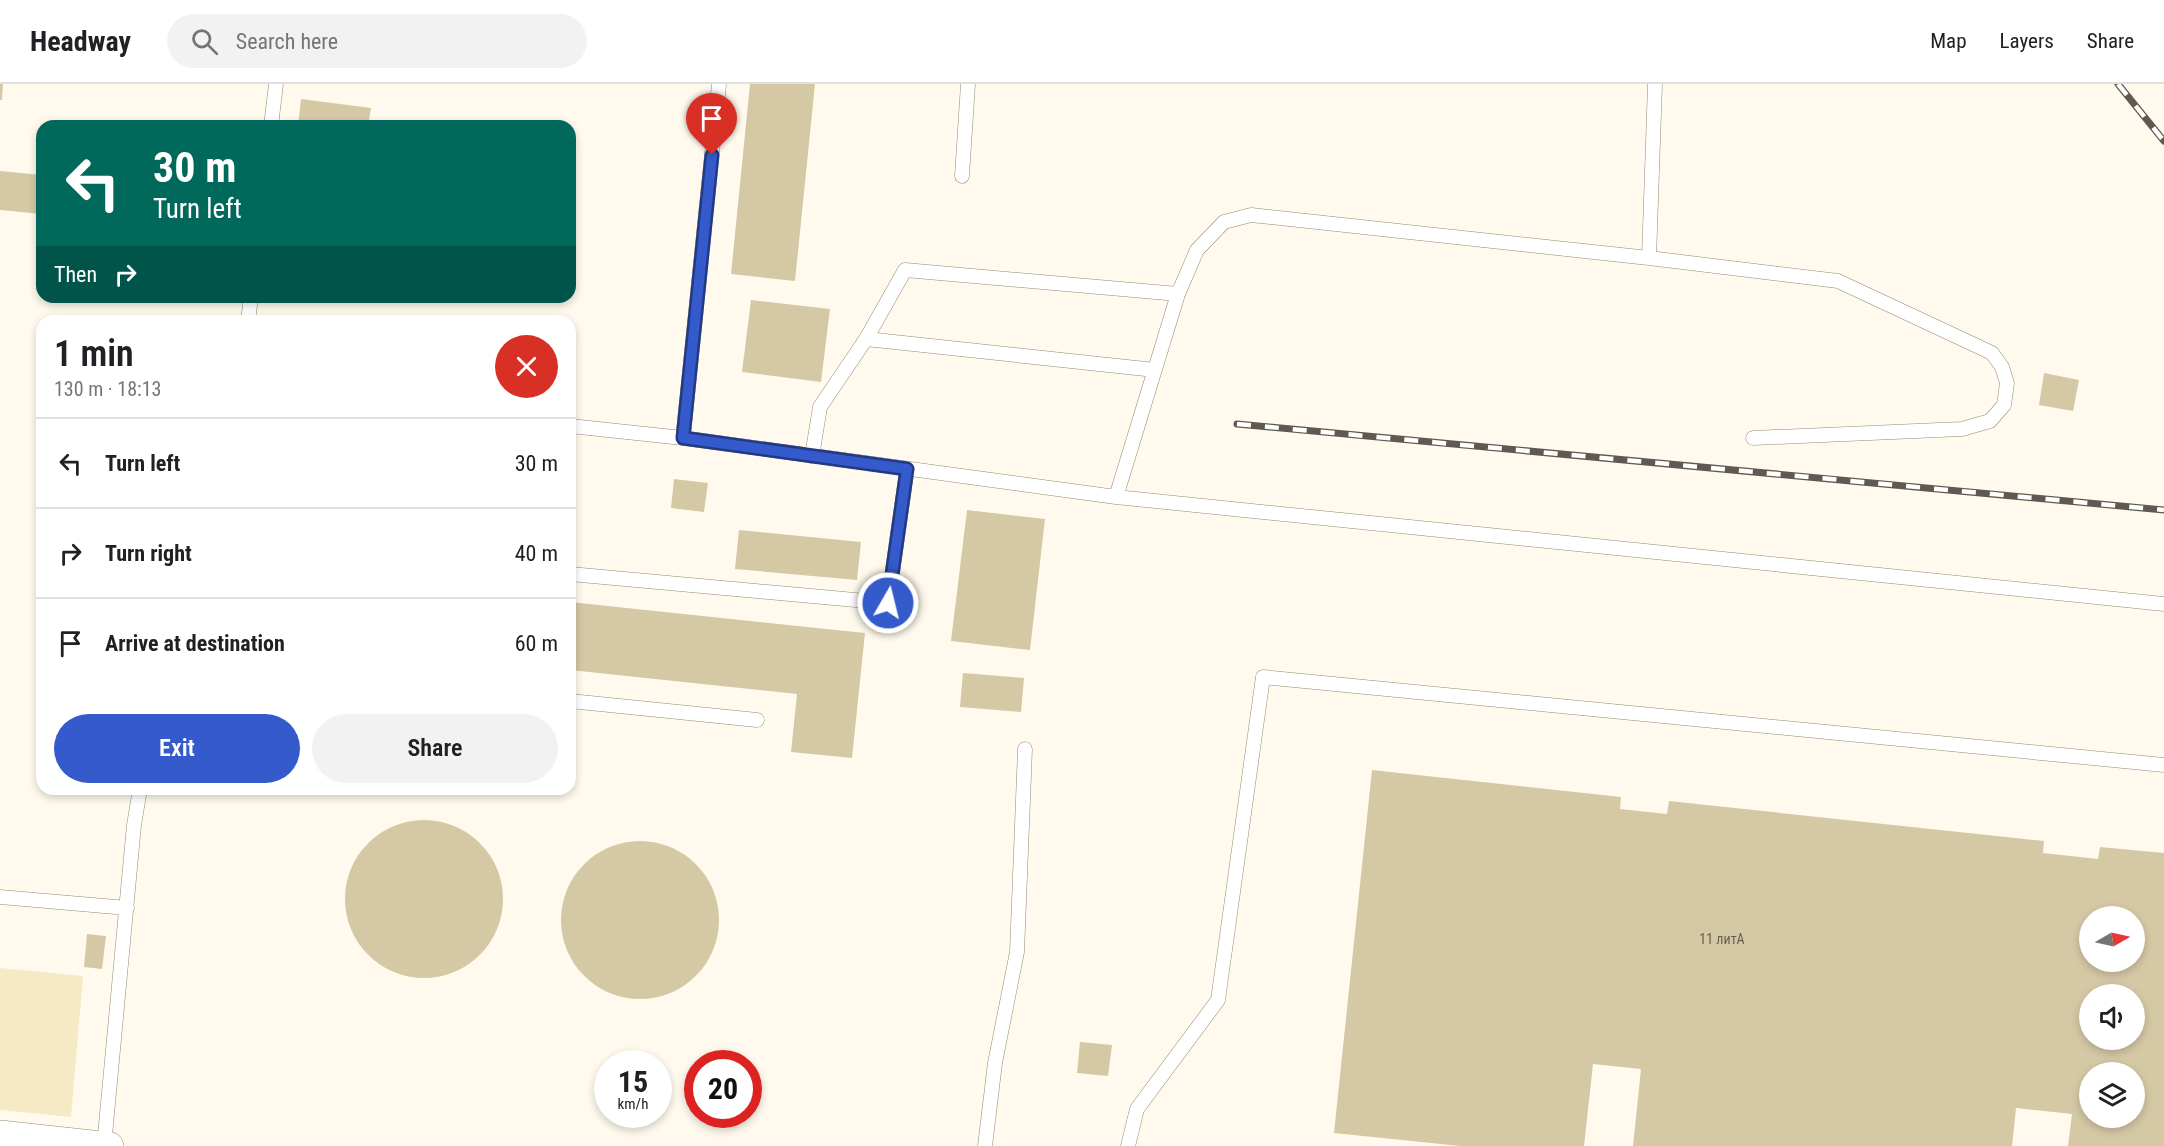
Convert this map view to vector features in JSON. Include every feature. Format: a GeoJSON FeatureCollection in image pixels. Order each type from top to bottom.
{"type":"FeatureCollection","features":[{"type":"Feature","properties":{"kind":"street"},"geometry":{"type":"LineString","coordinates":[[0,1134],[110,1146]]}},
{"type":"Feature","properties":{"kind":"lane"},"geometry":{"type":"LineString","coordinates":[[272,120],[276,84]]}},
{"type":"Feature","properties":{"kind":"lane"},"geometry":{"type":"LineString","coordinates":[[683,438],[719,84]]}},
{"type":"Feature","properties":{"kind":"lane"},"geometry":{"type":"LineString","coordinates":[[962,176],[968,84]]}},
{"type":"Feature","properties":{"kind":"lane"},"geometry":{"type":"LineString","coordinates":[[1649,258],[1655,84]]}},
{"type":"Feature","properties":{"kind":"lane"},"geometry":{"type":"LineString","coordinates":[[1116,497],[1178,294],[1197,250],[1224,222],[1251,215],[1838,281],[1992,353],[2002,367],[2007,383],[2004,405],[1990,421],[1962,429],[1753,438]]}},
{"type":"Feature","properties":{"kind":"lane"},"geometry":{"type":"LineString","coordinates":[[812,456],[820,407],[866,339],[905,270],[1178,294]]}},
{"type":"Feature","properties":{"kind":"lane"},"geometry":{"type":"LineString","coordinates":[[866,339],[1155,370]]}},
{"type":"Feature","properties":{"kind":"lane"},"geometry":{"type":"LineString","coordinates":[[576,427],[683,438],[1116,497],[2164,604]]}},
{"type":"Feature","properties":{"kind":"lane"},"geometry":{"type":"LineString","coordinates":[[576,575],[888,603],[907,469]]}},
{"type":"Feature","properties":{"kind":"lane"},"geometry":{"type":"LineString","coordinates":[[1128,1146],[1137,1109],[1218,1000],[1263,677],[2164,765]]}},
{"type":"Feature","properties":{"kind":"lane"},"geometry":{"type":"LineString","coordinates":[[576,702],[757,720]]}},
{"type":"Feature","properties":{"kind":"lane"},"geometry":{"type":"LineString","coordinates":[[985,1146],[995,1063],[1017,952],[1025,749]]}},
{"type":"Feature","properties":{"kind":"lane"},"geometry":{"type":"LineString","coordinates":[[104,1146],[134,825],[139,795]]}},
{"type":"Feature","properties":{"kind":"lane"},"geometry":{"type":"LineString","coordinates":[[0,897],[127,908]]}},
{"type":"Feature","properties":{"kind":"shaded area"},"geometry":{"type":"Polygon","coordinates":[[[0,968],[83,976],[71,1117],[0,1110],[0,968]]]}},
{"type":"Feature","properties":{"kind":"building"},"geometry":{"type":"Polygon","coordinates":[[[0,84],[3,84],[2,100],[0,100],[0,84]]]}},
{"type":"Feature","properties":{"kind":"building"},"geometry":{"type":"Polygon","coordinates":[[[750,84],[815,84],[795,281],[731,274],[750,84]]]}},
{"type":"Feature","properties":{"kind":"building"},"geometry":{"type":"Polygon","coordinates":[[[301,99],[371,108],[369,120],[299,120],[301,99]]]}},
{"type":"Feature","properties":{"kind":"building"},"geometry":{"type":"Polygon","coordinates":[[[0,171],[36,174],[36,213],[0,210],[0,171]]]}},
{"type":"Feature","properties":{"kind":"building"},"geometry":{"type":"Polygon","coordinates":[[[751,300],[830,309],[821,382],[742,372],[751,300]]]}},
{"type":"Feature","properties":{"kind":"building"},"geometry":{"type":"Polygon","coordinates":[[[2044,373],[2079,380],[2073,411],[2039,405],[2044,373]]]}},
{"type":"Feature","properties":{"kind":"building"},"geometry":{"type":"Polygon","coordinates":[[[674,479],[708,483],[704,512],[671,508],[674,479]]]}},
{"type":"Feature","properties":{"kind":"building"},"geometry":{"type":"Polygon","coordinates":[[[967,510],[1045,519],[1030,650],[951,641],[967,510]]]}},
{"type":"Feature","properties":{"kind":"building"},"geometry":{"type":"Polygon","coordinates":[[[739,530],[861,542],[857,580],[735,569],[739,530]]]}},
{"type":"Feature","properties":{"kind":"building"},"geometry":{"type":"Polygon","coordinates":[[[576,603],[865,633],[852,758],[791,752],[797,694],[576,671],[576,603]]]}},
{"type":"Feature","properties":{"kind":"building"},"geometry":{"type":"Polygon","coordinates":[[[963,673],[1024,678],[1021,712],[960,707],[963,673]]]}},
{"type":"Feature","properties":{"kind":"building"},"geometry":{"type":"Polygon","coordinates":[[[1372,770],[1621,797],[1620,809],[1667,814],[1669,801],[2044,841],[2043,853],[2098,859],[2100,847],[2164,853],[2164,1146],[2068,1146],[2072,1114],[2016,1108],[2012,1146],[1633,1146],[1641,1069],[1593,1064],[1584,1146],[1460,1146],[1334,1133],[1372,770]]]}},
{"type":"Feature","properties":{"kind":"building"},"geometry":{"type":"Polygon","coordinates":[[[424,820],[439,821],[454,826],[468,833],[480,843],[490,855],[497,869],[502,884],[502,914],[497,929],[490,943],[480,955],[468,965],[454,972],[439,977],[424,978],[409,977],[394,972],[380,965],[368,955],[358,943],[351,929],[346,914],[345,899],[346,884],[351,869],[358,855],[368,843],[380,833],[394,826],[409,821],[424,820]]]}},
{"type":"Feature","properties":{"kind":"building"},"geometry":{"type":"Polygon","coordinates":[[[640,841],[655,842],[670,847],[684,854],[696,864],[706,876],[713,890],[718,905],[718,935],[713,950],[706,964],[696,976],[684,986],[670,993],[655,998],[640,999],[625,998],[610,993],[596,986],[584,976],[574,964],[567,950],[562,935],[561,920],[562,905],[567,890],[574,876],[584,864],[596,854],[610,847],[625,842],[640,841]]]}},
{"type":"Feature","properties":{"kind":"building"},"geometry":{"type":"Polygon","coordinates":[[[87,934],[106,936],[102,969],[84,967],[87,934]]]}},
{"type":"Feature","properties":{"kind":"building"},"geometry":{"type":"Polygon","coordinates":[[[1080,1042],[1112,1045],[1108,1076],[1077,1073],[1080,1042]]]}},
{"type":"Feature","properties":{"kind":"railway"},"geometry":{"type":"LineString","coordinates":[[2118,84],[2164,141]]}},
{"type":"Feature","properties":{"kind":"railway"},"geometry":{"type":"LineString","coordinates":[[1237,424],[2164,510]]}},
{"type":"Feature","properties":{"kind":"route"},"geometry":{"type":"LineString","coordinates":[[712,155],[683,438],[907,469],[888,603]]}}]}
